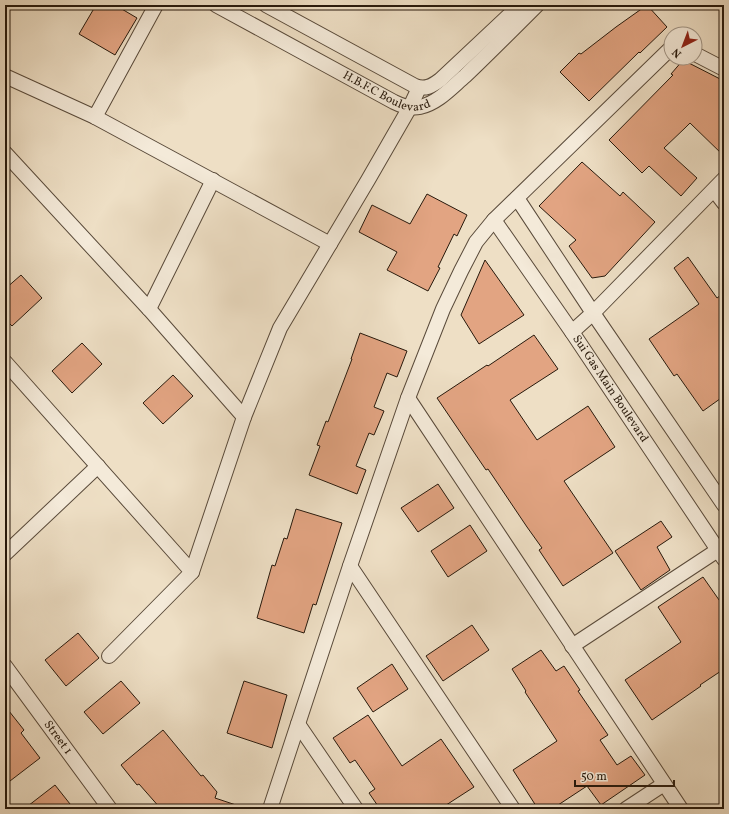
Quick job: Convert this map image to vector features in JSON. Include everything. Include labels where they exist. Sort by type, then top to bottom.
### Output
[{"type":"street","points":[[95,117],[156,5]]},
{"type":"street","name":"H.B.F.C Boulevard","points":[[216,5],[394,102],[410,107],[420,107],[439,98],[479,62],[537,5]]},
{"type":"street","name":"H.B.F.C Boulevard","points":[[266,5],[420,88],[428,87],[440,80],[520,5]]},
{"type":"street","points":[[270,809],[350,566],[408,398],[444,309],[476,242],[494,220],[663,56]]},
{"type":"street","points":[[703,58],[724,69]]},
{"type":"street","points":[[5,76],[95,117],[330,244]]},
{"type":"street","points":[[109,656],[192,572],[244,417],[280,328],[368,180],[420,88]]},
{"type":"street","points":[[5,153],[149,309],[244,417]]},
{"type":"street","points":[[572,332],[593,313],[724,179]]},
{"type":"street","points":[[149,309],[213,180]]},
{"type":"street","points":[[714,190],[724,203]]},
{"type":"street","points":[[517,198],[593,313],[724,505]]},
{"type":"street","name":"Sui Gas Main Boulevard","points":[[494,220],[722,552]]},
{"type":"street","points":[[5,362],[192,572]]},
{"type":"street","points":[[408,398],[681,809]]},
{"type":"street","points":[[5,554],[98,466]]},
{"type":"street","points":[[572,646],[722,552]]},
{"type":"street","points":[[350,566],[513,809]]},
{"type":"street","name":"Street 1","points":[[5,666],[110,809]]},
{"type":"street","points":[[298,724],[356,809]]},
{"type":"street","points":[[626,809],[664,784]]},
{"type":"building","points":[[96,5],[115,5],[137,18],[115,55],[79,34]]},
{"type":"building","points":[[647,5],[666,26],[663,26],[663,31],[589,101],[560,72],[579,53],[581,54]]},
{"type":"building","points":[[678,66],[695,66],[724,81],[724,156],[690,123],[664,148],[697,178],[681,196],[649,166],[642,173],[609,140],[673,75],[671,74]]},
{"type":"building","points":[[582,162],[620,196],[623,192],[655,222],[605,276],[592,278],[569,246],[576,240],[539,206]]},
{"type":"building","points":[[427,194],[467,215],[457,236],[454,234],[438,267],[440,268],[428,291],[387,270],[397,252],[359,232],[372,205],[410,224]]},
{"type":"building","points":[[688,257],[717,298],[724,293],[724,396],[703,411],[677,374],[674,376],[649,339],[699,304],[674,268]]},
{"type":"building","points":[[485,260],[524,315],[479,344],[461,315]]},
{"type":"building","points":[[21,275],[42,298],[12,326],[5,319],[5,289]]},
{"type":"building","points":[[360,333],[407,351],[397,377],[387,373],[374,407],[384,411],[374,435],[369,433],[356,466],[366,470],[357,494],[309,475],[320,446],[317,445],[326,421],[328,422],[352,359]]},
{"type":"building","points":[[534,335],[558,369],[510,400],[537,440],[588,406],[615,447],[564,481],[613,553],[563,586],[539,550],[542,548],[437,398]]},
{"type":"building","points":[[82,343],[102,364],[72,393],[52,371]]},
{"type":"building","points":[[173,375],[193,396],[163,424],[143,403]]},
{"type":"building","points":[[438,484],[454,508],[418,532],[401,508]]},
{"type":"building","points":[[296,509],[342,523],[316,605],[313,604],[304,633],[257,618],[272,565],[275,566],[284,538],[287,539]]},
{"type":"building","points":[[661,521],[672,537],[657,547],[670,570],[641,590],[615,551]]},
{"type":"building","points":[[470,525],[487,551],[448,577],[431,551]]},
{"type":"building","points":[[703,577],[724,607],[724,669],[652,720],[625,680],[681,642],[658,607]]},
{"type":"building","points":[[472,625],[489,650],[443,681],[426,656]]},
{"type":"building","points":[[78,633],[99,658],[66,686],[45,660]]},
{"type":"building","points":[[541,650],[556,671],[564,666],[580,690],[578,691],[608,735],[600,740],[617,765],[631,756],[645,775],[601,805],[587,786],[552,809],[538,809],[513,770],[557,741],[512,669]]},
{"type":"building","points":[[392,664],[408,689],[373,712],[357,688]]},
{"type":"building","points":[[121,681],[140,703],[103,734],[84,712]]},
{"type":"building","points":[[244,681],[287,695],[272,748],[227,733]]},
{"type":"building","points":[[5,706],[24,730],[21,733],[40,758],[10,781],[5,774]]},
{"type":"building","points":[[368,715],[402,766],[441,739],[474,787],[440,809],[380,809],[369,793],[375,789],[355,760],[350,763],[333,738]]},
{"type":"building","points":[[163,730],[201,776],[203,775],[217,792],[215,798],[242,807],[242,809],[161,809],[139,784],[137,785],[121,765]]},
{"type":"building","points":[[55,785],[74,809],[24,809]]}]
